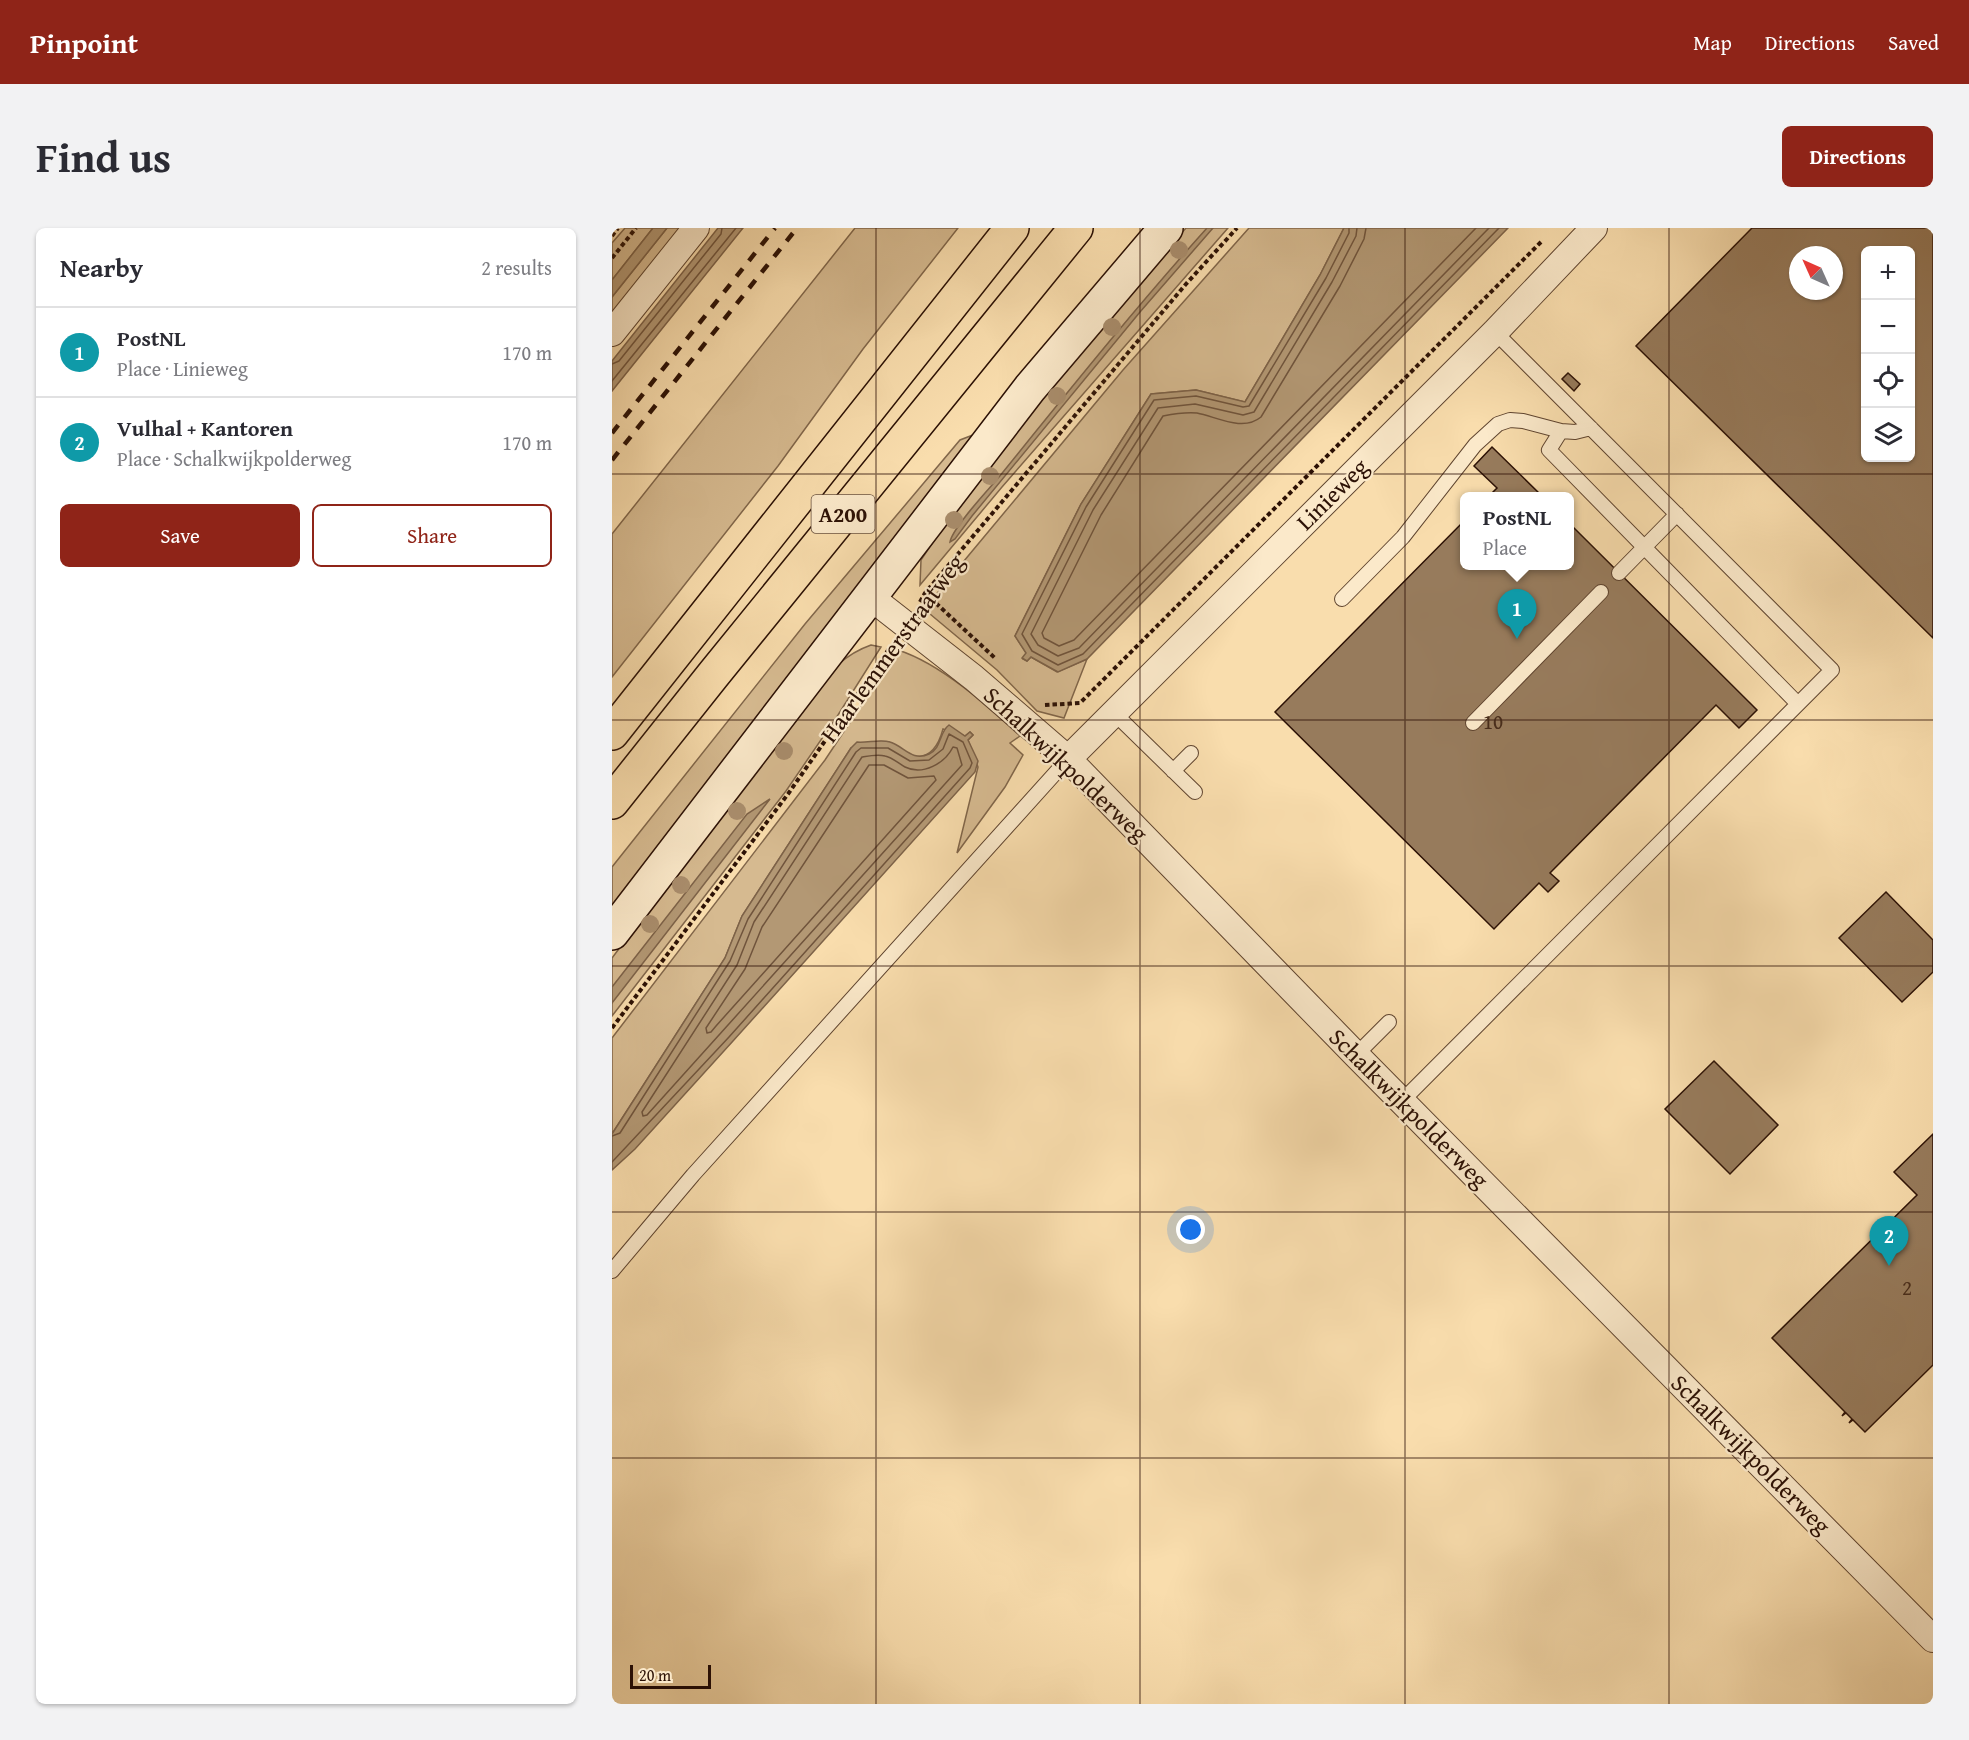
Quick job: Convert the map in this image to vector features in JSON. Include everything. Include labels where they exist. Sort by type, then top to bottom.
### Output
[{"type":"highway","name":"A200","points":[[612,733],[1012,228]]},
{"type":"highway","name":"A200","points":[[612,802],[712,675],[1076,228]]},
{"type":"main road","name":"Haarlemmerstraatweg","points":[[612,933],[1030,388],[1166,228]]},
{"type":"street","points":[[612,333],[696,228]]},
{"type":"street","name":"Linieweg","points":[[1068,759],[1495,332],[1594,228]]},
{"type":"street","name":"Schalkwijkpolderweg","points":[[869,596],[974,678],[1068,759],[1933,1639]]},
{"type":"lane","points":[[1402,1101],[1833,670],[1495,332]]},
{"type":"lane","points":[[1342,599],[1403,537],[1475,445],[1498,424],[1510,420],[1523,420],[1561,431],[1575,432],[1591,428]]},
{"type":"lane","points":[[1561,431],[1549,450],[1798,704]]},
{"type":"lane","points":[[1619,573],[1677,514]]},
{"type":"lane","points":[[1473,723],[1601,592]]},
{"type":"lane","points":[[1113,712],[1195,792]]},
{"type":"lane","points":[[1173,771],[1191,753]]},
{"type":"lane","points":[[612,1271],[693,1175],[1068,759]]},
{"type":"lane","points":[[1356,1054],[1389,1022]]},
{"type":"path","points":[[612,236],[618,228]]},
{"type":"path","points":[[612,258],[636,228]]},
{"type":"path","name":"Haarlemmerstraatweg","points":[[612,1028],[788,794],[926,592],[1186,284],[1237,228]]},
{"type":"path","points":[[1045,705],[1080,704],[1546,236]]},
{"type":"path","points":[[926,592],[1002,665]]},
{"type":"shaded area","points":[[625,228],[653,228],[612,280],[612,243]]},
{"type":"shaded area","points":[[667,228],[684,228],[612,316],[612,297]]},
{"type":"shaded area","points":[[855,228],[958,228],[863,349],[778,466],[612,677],[612,534]]},
{"type":"shaded area","points":[[1186,228],[1228,228],[1002,487],[920,585],[921,560],[966,493],[1138,282]]},
{"type":"shaded area","points":[[1249,228],[1344,228],[1320,275],[1245,402],[1196,390],[1151,394],[1081,504],[1015,636],[1027,654],[1023,659],[1027,661],[1031,657],[1057,672],[1087,659],[1064,718],[1037,711],[997,670],[924,609],[1123,370]]},
{"type":"shaded area","points":[[973,435],[612,907],[612,867],[805,624],[960,440]]},
{"type":"shaded area","points":[[871,645],[881,647],[786,791],[612,1016],[612,958],[806,701],[842,661]]},
{"type":"shaded area","points":[[898,650],[914,656],[947,675],[1020,736],[1010,743],[1023,755],[1005,787],[957,853],[978,767],[968,740],[973,735],[970,732],[965,736],[943,729],[933,750],[919,757],[909,755],[888,742],[874,742],[851,748],[742,916],[725,958],[612,1134],[612,1038],[825,760]]},
{"type":"water","points":[[653,228],[667,228],[612,297],[612,280]]},
{"type":"water","points":[[718,228],[743,228],[612,391],[612,361]]},
{"type":"water","points":[[1207,228],[1213,228],[1140,312],[955,539],[950,542],[957,528],[972,509],[1127,320]]},
{"type":"water","points":[[1344,228],[1508,228],[1087,659],[1058,672],[1031,657],[1027,661],[1022,658],[1026,653],[1015,636],[1081,504],[1151,394],[1196,390],[1245,402],[1320,275]]},
{"type":"water","points":[[949,725],[965,736],[970,732],[973,735],[968,740],[978,761],[975,772],[635,1149],[612,1170],[612,1134],[725,958],[742,916],[851,748],[857,742],[886,741],[913,755],[923,756],[936,748]]},
{"type":"water","points":[[770,799],[612,1003],[612,987],[747,814]]},
{"type":"building","points":[[1752,228],[1933,228],[1933,638],[1636,346]]},
{"type":"building","points":[[1568,373],[1580,384],[1574,391],[1562,379]]},
{"type":"building","points":[[1492,447],[1538,492],[1493,492],[1497,488],[1474,466]]},
{"type":"building","points":[[1460,525],[1460,570],[1574,570],[1574,528],[1757,710],[1739,728],[1716,705],[1550,873],[1559,881],[1548,892],[1539,883],[1494,929],[1275,712]]},
{"type":"building","points":[[1886,892],[1933,940],[1933,972],[1902,1002],[1839,938]]},
{"type":"building","points":[[1714,1061],[1778,1125],[1730,1174],[1665,1109]]},
{"type":"building","points":[[1933,1134],[1933,1365],[1865,1432],[1853,1420],[1849,1423],[1852,1419],[1846,1413],[1842,1416],[1845,1412],[1772,1338],[1917,1195],[1894,1172]]},
{"type":"railway","points":[[612,433],[775,228]]},
{"type":"railway","points":[[612,460],[797,228]]},
{"type":"place","name":"PostNL","points":[[1517,639]]},
{"type":"place","name":"Vulhal + Kantoren","points":[[1889,1266]]}]
